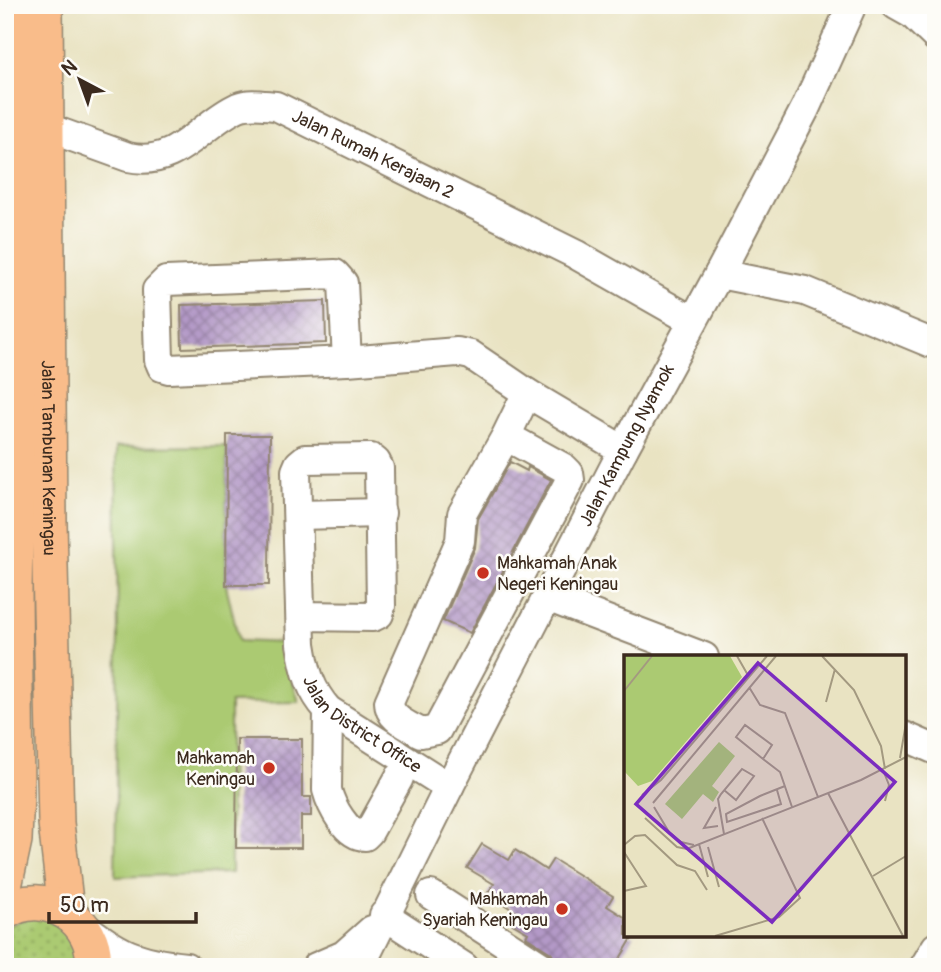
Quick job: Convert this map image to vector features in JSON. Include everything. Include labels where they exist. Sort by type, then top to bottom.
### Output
[{"type":"main road","name":"Jalan Tambunan Keningau","points":[[5,882],[14,840],[16,793],[14,592],[18,353],[10,85],[11,5]]},
{"type":"main road","name":"Jalan Tambunan Keningau","points":[[45,5],[49,522],[56,823],[73,916],[90,939],[93,967]]},
{"type":"main road","points":[[5,912],[29,902],[48,903],[73,916]]},
{"type":"street","name":"Jalan Kampung Nyamok","points":[[360,967],[449,787],[623,450],[719,274],[804,109],[852,5]]},
{"type":"street","points":[[896,5],[912,14],[936,37]]},
{"type":"street","name":"Jalan Rumah Kerajaan 2","points":[[45,127],[142,160],[169,154],[240,106],[276,106],[575,254],[693,321]]},
{"type":"street","points":[[347,361],[343,283],[335,274],[166,281],[157,290],[159,360],[162,367],[169,369],[347,361],[444,352],[471,355],[527,393],[623,450]]},
{"type":"street","points":[[719,274],[805,291],[936,345]]},
{"type":"street","points":[[506,436],[564,468],[569,473],[570,480],[436,730],[421,733],[395,718],[389,710],[389,702],[460,541],[461,514],[506,436],[527,393]]},
{"type":"street","name":"Jalan District Office","points":[[381,513],[379,468],[371,458],[305,459],[299,464],[296,471],[301,644],[308,678],[318,699],[328,710],[449,787]]},
{"type":"street","points":[[298,515],[381,513],[382,606],[379,614],[373,617],[301,616]]},
{"type":"street","points":[[547,597],[699,655]]},
{"type":"street","points":[[328,710],[327,790],[330,801],[357,836],[365,836],[369,832],[399,778]]},
{"type":"street","points":[[906,737],[936,750]]},
{"type":"street","points":[[431,895],[502,956],[542,967]]},
{"type":"street","points":[[73,916],[109,946],[121,952],[148,961],[186,967]]},
{"type":"street","name":"Jalan Kampung Nyamok","points":[[316,967],[344,955],[359,944],[383,918]]},
{"type":"street","points":[[383,918],[464,967]]},
{"type":"street","points":[[924,967],[936,947]]},
{"type":"green space","points":[[227,446],[226,585],[239,641],[287,643],[288,666],[299,702],[230,703],[231,873],[115,877],[118,636],[116,447]]},
{"type":"green space","points":[[32,914],[72,930],[79,967],[5,967],[5,928]]},
{"type":"building","points":[[325,301],[326,343],[182,348],[181,305]]},
{"type":"building","points":[[227,435],[270,435],[269,585],[226,585]]},
{"type":"building","name":"Mahkamah Anak Negeri Keningau","points":[[510,462],[527,471],[528,467],[551,480],[470,633],[443,621],[475,548],[478,519]]},
{"type":"building","name":"Mahkamah Keningau","points":[[237,739],[302,739],[302,797],[311,797],[311,816],[301,816],[301,848],[236,848]]},
{"type":"building","name":"Mahkamah Syariah Keningau","points":[[482,844],[509,860],[515,850],[546,870],[553,859],[613,896],[607,906],[624,917],[624,937],[633,937],[615,967],[565,967],[557,962],[551,953],[526,937],[528,933],[511,923],[518,913],[487,894],[494,884],[467,868]]},
{"type":"place","name":"Mahkamah Anak Negeri Keningau","points":[[483,573]]},
{"type":"place","name":"Mahkamah Keningau","points":[[269,768]]},
{"type":"place","name":"Mahkamah Syariah Keningau","points":[[562,909]]}]
